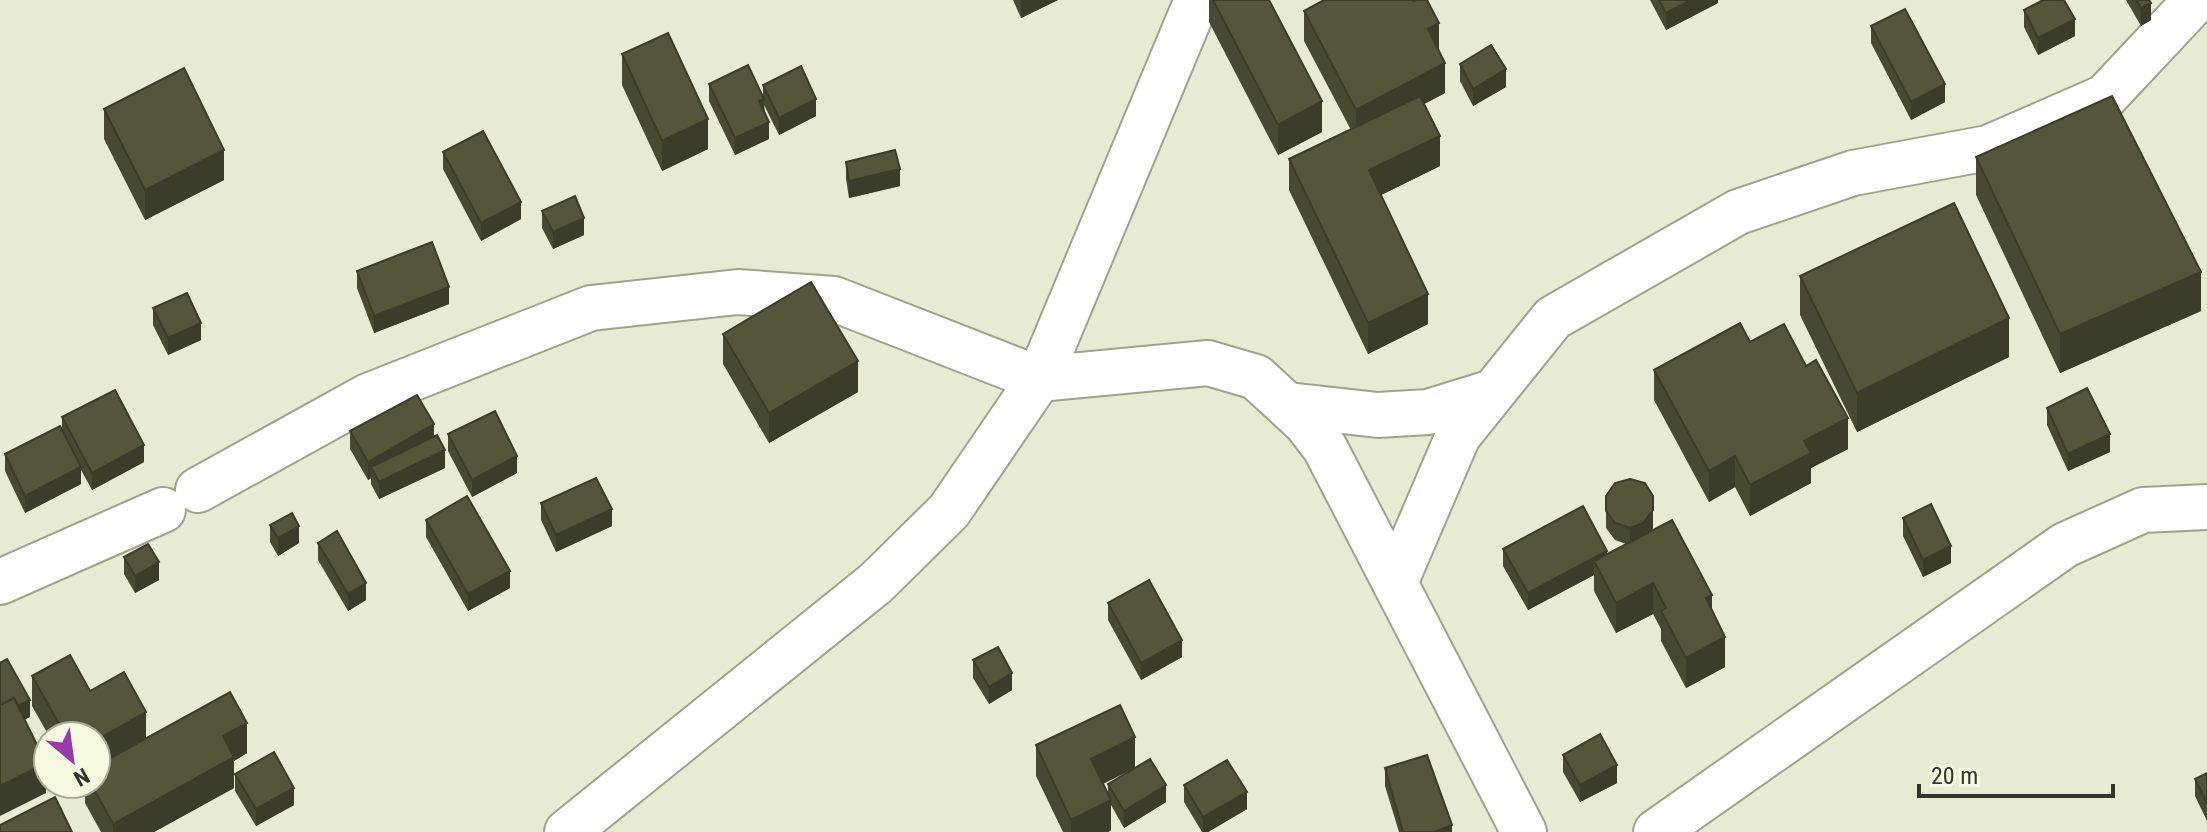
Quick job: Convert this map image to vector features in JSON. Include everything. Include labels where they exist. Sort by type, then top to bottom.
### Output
[{"type":"street","points":[[567,832],[876,583],[949,511],[1039,379],[1197,0]]},
{"type":"street","points":[[1395,583],[1458,436],[1553,318],[1738,212],[1853,173],[1988,148],[2105,97],[2196,0]]},
{"type":"street","points":[[0,582],[181,500],[368,396],[591,308],[738,292],[834,299],[1039,379],[1208,363],[1256,377],[1288,405],[1325,448],[1524,832]]},
{"type":"street","points":[[1288,405],[1378,415],[1428,412],[1493,392]]},
{"type":"street","points":[[1656,832],[2065,545],[2143,510],[2207,507]]},
{"type":"building","points":[[1213,0],[1269,0],[1322,101],[1278,125]]},
{"type":"building","points":[[1324,0],[1427,0],[1439,23],[1428,29],[1445,63],[1356,110],[1304,11]]},
{"type":"building","points":[[1659,0],[1691,0],[1666,13]]},
{"type":"building","points":[[2043,0],[2064,0],[2075,19],[2038,38],[2024,10]]},
{"type":"building","points":[[2136,0],[2149,0],[2151,3],[2141,8]]},
{"type":"building","points":[[1905,9],[1945,84],[1911,102],[1871,26]]},
{"type":"building","points":[[668,33],[708,119],[662,141],[622,54]]},
{"type":"building","points":[[1491,45],[1506,69],[1473,89],[1460,64]]},
{"type":"building","points":[[748,65],[764,99],[759,101],[769,122],[735,138],[709,84]]},
{"type":"building","points":[[801,66],[816,99],[779,118],[763,85]]},
{"type":"building","points":[[184,68],[224,150],[145,190],[104,109]]},
{"type":"building","points":[[1420,96],[1440,136],[1369,170],[1428,294],[1368,323],[1289,159]]},
{"type":"building","points":[[2112,96],[2201,272],[2060,334],[1976,157]]},
{"type":"building","points":[[483,131],[521,202],[481,223],[443,152]]},
{"type":"building","points":[[895,150],[900,169],[849,181],[846,162]]},
{"type":"building","points":[[575,196],[584,218],[553,232],[542,211]]},
{"type":"building","points":[[1954,203],[2009,318],[1857,393],[1800,276]]},
{"type":"building","points":[[432,242],[449,287],[374,316],[357,271]]},
{"type":"building","points":[[811,282],[858,361],[769,413],[723,334]]},
{"type":"building","points":[[187,293],[201,323],[168,338],[153,308]]},
{"type":"building","points":[[1740,323],[1750,342],[1784,324],[1806,366],[1816,360],[1848,418],[1804,441],[1811,453],[1750,485],[1735,456],[1709,471],[1654,370]]},
{"type":"building","points":[[2087,388],[2110,434],[2068,454],[2047,408]]},
{"type":"building","points":[[115,390],[144,445],[92,473],[62,417]]},
{"type":"building","points":[[417,395],[434,424],[368,462],[350,431]]},
{"type":"building","points":[[495,411],[517,456],[472,480],[448,434]]},
{"type":"building","points":[[60,426],[81,467],[25,496],[5,454]]},
{"type":"building","points":[[437,435],[445,450],[379,482],[371,467]]},
{"type":"building","points":[[596,478],[612,509],[556,535],[541,503]]},
{"type":"building","points":[[1630,479],[1645,483],[1653,496],[1653,510],[1643,523],[1630,528],[1615,523],[1606,511],[1606,496],[1615,483]]},
{"type":"building","points":[[467,496],[510,571],[468,594],[426,520]]},
{"type":"building","points":[[1931,504],[1951,546],[1923,560],[1903,518]]},
{"type":"building","points":[[1583,506],[1607,551],[1528,593],[1503,549]]},
{"type":"building","points":[[292,513],[299,526],[278,538],[270,525]]},
{"type":"building","points":[[1672,520],[1712,595],[1706,598],[1725,637],[1686,658],[1661,611],[1666,608],[1653,583],[1616,603],[1594,561]]},
{"type":"building","points":[[337,531],[366,583],[348,594],[318,543]]},
{"type":"building","points":[[148,544],[159,562],[135,576],[124,557]]},
{"type":"building","points":[[1149,580],[1182,640],[1141,663],[1108,603]]},
{"type":"building","points":[[998,647],[1012,673],[989,687],[973,660]]},
{"type":"building","points":[[70,655],[90,691],[124,672],[146,712],[112,731],[112,720],[57,720],[32,676]]},
{"type":"building","points":[[7,659],[30,700],[18,706],[14,698],[0,705],[0,663]]},
{"type":"building","points":[[230,692],[247,723],[223,736],[234,757],[113,824],[100,800],[112,800],[112,757]]},
{"type":"building","points":[[14,698],[32,735],[32,770],[0,786],[0,705]]},
{"type":"building","points":[[1120,705],[1135,737],[1091,759],[1111,800],[1071,820],[1036,745]]},
{"type":"building","points":[[1600,734],[1617,765],[1580,785],[1563,755]]},
{"type":"building","points":[[274,752],[294,788],[256,809],[235,774]]},
{"type":"building","points":[[1427,755],[1452,825],[1434,832],[1403,832],[1385,768]]},
{"type":"building","points":[[1150,759],[1166,785],[1124,811],[1108,784]]},
{"type":"building","points":[[1227,760],[1247,792],[1203,817],[1184,785]]},
{"type":"building","points":[[2207,773],[2207,803],[2195,779]]},
{"type":"building","points":[[49,800],[56,800],[72,832],[0,832],[0,825]]}]
